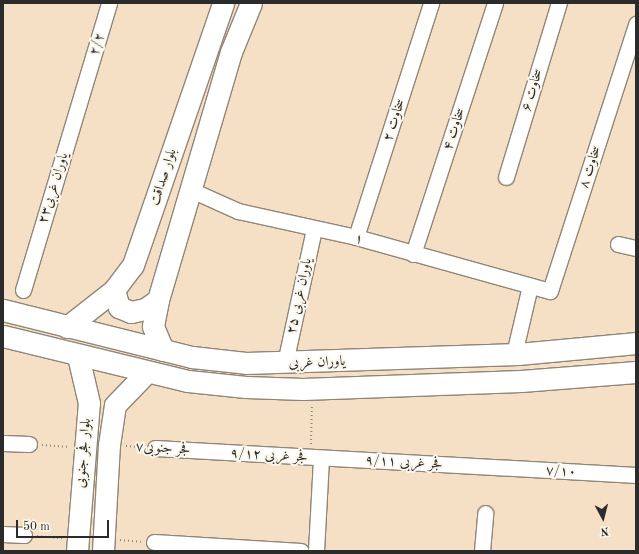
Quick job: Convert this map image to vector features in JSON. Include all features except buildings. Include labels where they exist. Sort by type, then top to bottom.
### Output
[{"type":"main road","name":"بلوار صداقت","points":[[67,327],[114,290],[133,265],[223,3]]},
{"type":"main road","name":"بلوار صداقت","points":[[163,350],[153,326],[158,300],[189,189],[231,52],[251,3]]},
{"type":"main road","points":[[114,290],[119,307],[131,312],[145,309],[158,300]]},
{"type":"main road","name":"یاوران غربی","points":[[3,310],[163,350],[239,363],[285,364],[514,354],[636,343]]},
{"type":"main road","name":"یاوران غربی","points":[[3,336],[78,356],[202,383],[313,389],[432,384],[636,372]]},
{"type":"main road","name":"بلوار فجر جنوبی","points":[[77,545],[82,448],[88,403],[78,356]]},
{"type":"main road","points":[[432,357],[432,384]]},
{"type":"main road","points":[[88,403],[97,397],[108,399],[115,405],[147,372]]},
{"type":"main road","name":"بلوار فجر جنوبی","points":[[104,545],[109,445],[115,405]]},
{"type":"street","name":"۲/۲","points":[[84,85],[109,3]]},
{"type":"street","name":"سخاوت ۲","points":[[356,238],[431,3]]},
{"type":"street","name":"سخاوت ۴","points":[[413,254],[495,3]]},
{"type":"street","name":"سخاوت ۶","points":[[506,177],[559,3]]},
{"type":"street","name":"سخاوت ۸","points":[[530,286],[550,291],[636,24]]},
{"type":"street","name":"یاوران غربی۲۳","points":[[23,290],[84,85]]},
{"type":"street","name":"۱","points":[[189,189],[238,210],[356,238],[530,286]]},
{"type":"street","name":"یاوران غربی ۲۵","points":[[285,364],[314,229]]},
{"type":"street","points":[[618,244],[636,248]]},
{"type":"street","points":[[514,354],[530,286]]},
{"type":"street","points":[[3,443],[29,444]]},
{"type":"street","name":"فجر جنوبی۷","points":[[155,448],[218,452]]},
{"type":"street","name":"۹/۱۲ فجر غربی","points":[[218,452],[316,457]]},
{"type":"street","points":[[316,457],[316,551]]},
{"type":"street","name":"۹/۱۱ فجر غربی","points":[[316,457],[486,467]]},
{"type":"street","name":"۷/۱۰","points":[[486,467],[636,476]]},
{"type":"street","points":[[482,551],[485,513]]},
{"type":"street","points":[[3,534],[24,535]]},
{"type":"street","points":[[154,542],[301,551]]},
{"type":"path","points":[[313,389],[316,457]]},
{"type":"path","points":[[29,444],[82,448]]},
{"type":"path","name":"فجر جنوبی۷","points":[[109,445],[155,448]]},
{"type":"path","points":[[24,535],[77,545]]},
{"type":"path","points":[[104,545],[154,542]]}]
